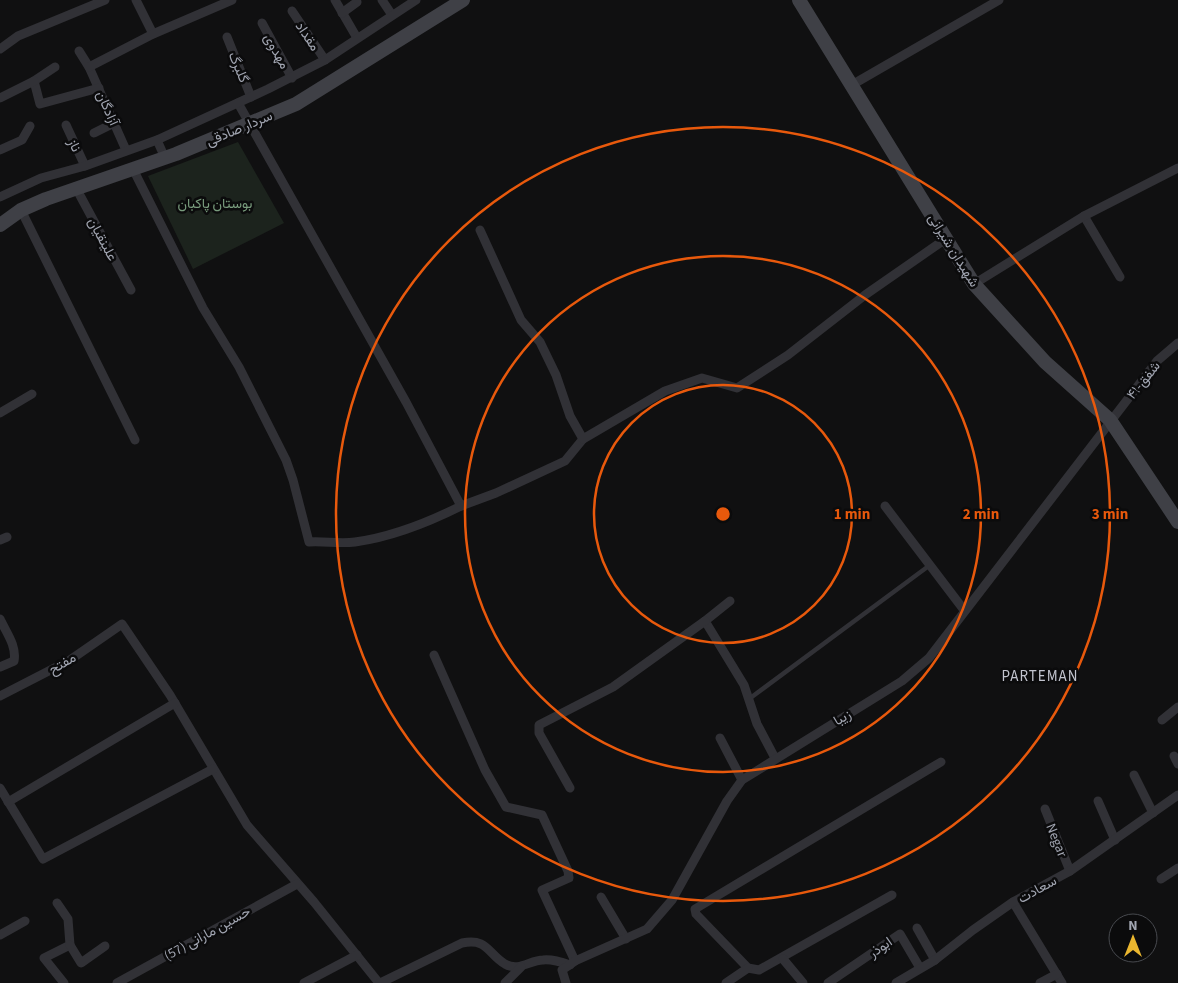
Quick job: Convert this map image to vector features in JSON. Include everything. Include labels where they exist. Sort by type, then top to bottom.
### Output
[{"type":"street","points":[[0,49],[18,36],[105,0]]},
{"type":"street","points":[[136,0],[154,34]]},
{"type":"street","points":[[89,67],[154,34],[232,0]]},
{"type":"street","points":[[335,0],[357,38]]},
{"type":"street","points":[[382,0],[392,15]]},
{"type":"street","points":[[1,193],[41,178],[85,166],[156,140],[252,97],[325,60],[416,0]]},
{"type":"street","name":"سردار صادقی","points":[[0,225],[21,210],[76,188],[165,158],[296,104],[463,0]]},
{"type":"street","name":"شهیدان شیرانی","points":[[799,0],[850,86],[947,238],[974,284],[1045,362],[1110,420],[1178,522]]},
{"type":"street","points":[[850,86],[999,0]]},
{"type":"street","points":[[342,13],[358,2]]},
{"type":"street","name":"مقداد","points":[[292,11],[325,60]]},
{"type":"street","name":"مهدوی","points":[[262,23],[292,78]]},
{"type":"street","name":"گلبرگ","points":[[227,38],[252,97]]},
{"type":"street","name":"آزادگان","points":[[78,51],[89,67],[126,150]]},
{"type":"street","points":[[0,98],[34,81],[55,67]]},
{"type":"street","points":[[34,81],[40,104],[99,88]]},
{"type":"street","points":[[238,103],[401,393],[461,506]]},
{"type":"street","points":[[94,133],[114,123]]},
{"type":"street","name":"ناز","points":[[66,125],[85,166]]},
{"type":"street","points":[[0,150],[22,140],[30,126]]},
{"type":"street","points":[[156,140],[165,158]]},
{"type":"street","points":[[974,284],[1084,216],[1178,168]]},
{"type":"street","points":[[133,169],[203,308],[239,367],[286,460],[294,480],[309,542],[354,542],[393,535],[434,520],[461,506],[496,493],[566,461],[583,439],[664,391],[702,378],[737,388],[788,355],[865,295],[947,238]]},
{"type":"street","name":"علینقیان","points":[[76,188],[131,290]]},
{"type":"street","points":[[21,210],[135,440]]},
{"type":"street","points":[[1084,216],[1120,277]]},
{"type":"street","points":[[480,230],[521,320],[540,342],[556,375],[570,416],[583,439]]},
{"type":"street","name":"شفق-۴۱","points":[[1110,420],[1157,361],[1178,343]]},
{"type":"street","points":[[0,412],[32,394]]},
{"type":"street","name":"زیبا","points":[[572,963],[646,929],[672,900],[726,801],[742,780],[902,681],[929,658],[964,610],[1055,497],[1110,420]]},
{"type":"street","points":[[885,506],[964,610]]},
{"type":"street","points":[[570,788],[539,733],[539,725],[613,687],[705,622],[730,601]]},
{"type":"street","points":[[0,619],[14,648],[15,655],[14,661],[0,667]]},
{"type":"street","points":[[705,622],[744,685],[757,724],[775,758]]},
{"type":"street","name":"مفتح","points":[[0,696],[70,660],[122,624],[175,703]]},
{"type":"street","points":[[434,655],[485,770],[506,807],[542,815],[568,871],[569,878],[542,890],[572,963]]},
{"type":"street","points":[[8,802],[175,703],[247,825],[380,983],[462,943],[475,940],[491,949],[506,964],[521,967]]},
{"type":"street","points":[[1162,720],[1178,707]]},
{"type":"street","points":[[720,738],[742,780]]},
{"type":"street","points":[[892,895],[839,924],[783,959],[759,970],[748,968],[696,914],[695,909],[941,762]]},
{"type":"street","points":[[0,788],[43,860],[213,769]]},
{"type":"street","points":[[1134,775],[1153,813]]},
{"type":"street","name":"سعادت","points":[[896,983],[935,960],[1013,902],[1070,871],[1178,796]]},
{"type":"street","points":[[1098,801],[1115,840]]},
{"type":"street","name":"Negar","points":[[1045,809],[1070,871]]},
{"type":"street","points":[[1161,880],[1178,868]]},
{"type":"street","name":"حسین مارانی (57)","points":[[117,983],[297,884]]},
{"type":"street","points":[[601,897],[626,939]]},
{"type":"street","points":[[1013,902],[1062,983]]},
{"type":"street","points":[[57,903],[68,919],[70,945],[81,963],[105,946]]},
{"type":"street","points":[[0,935],[25,922]]},
{"type":"street","points":[[917,928],[935,960]]},
{"type":"street","name":"ابوذر","points":[[828,983],[900,934],[920,968]]},
{"type":"street","points":[[64,983],[44,958],[70,945]]},
{"type":"street","points":[[304,983],[356,956]]},
{"type":"street","points":[[783,959],[803,983]]},
{"type":"street","points":[[505,983],[521,967],[540,960],[572,963]]},
{"type":"street","points":[[566,983],[562,970],[572,963]]},
{"type":"street","points":[[726,983],[748,968]]},
{"type":"street","points":[[1040,983],[1057,974]]},
{"type":"lane","points":[[749,699],[930,565]]},
{"type":"green space","name":"بوستان پاکبان","points":[[238,142],[284,223],[193,269],[148,176]]},
{"type":"district","name":"PARTEMAN","points":[[1040,676]]}]
